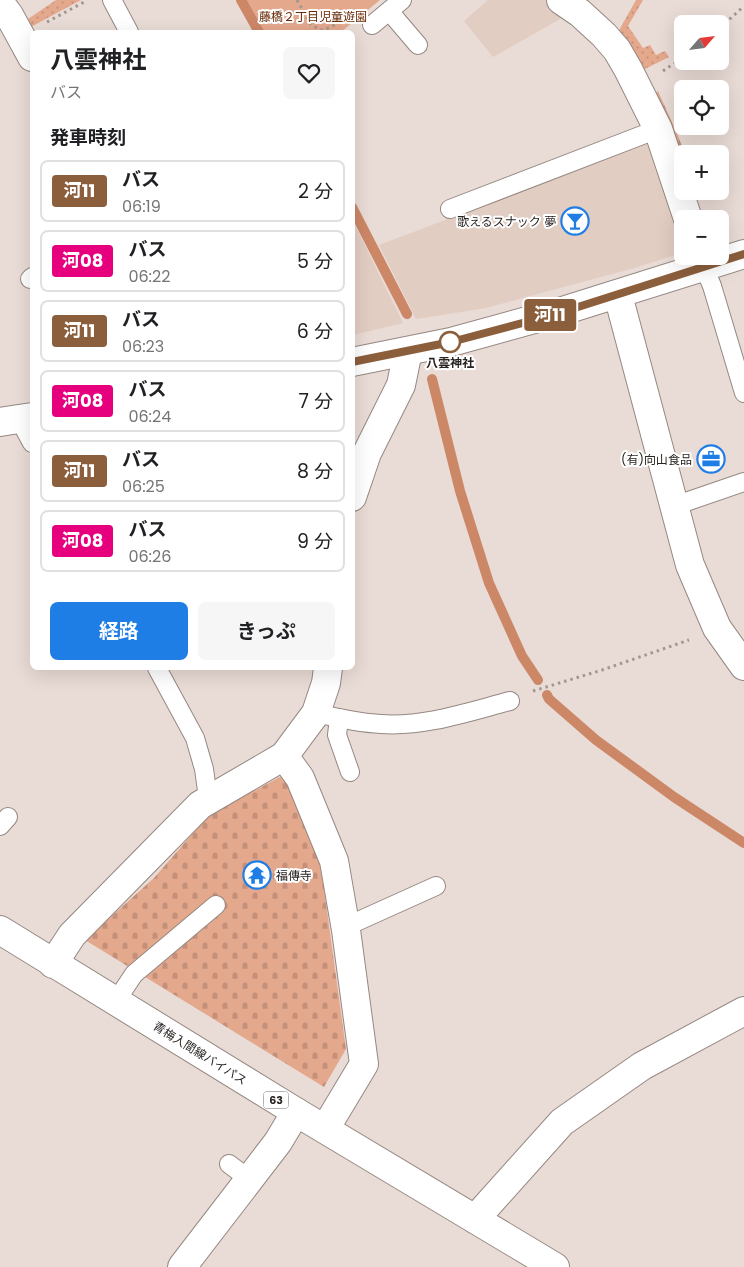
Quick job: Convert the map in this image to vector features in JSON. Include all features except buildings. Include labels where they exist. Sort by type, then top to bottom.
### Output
[{"type":"street","points":[[561,0],[598,29],[616,50],[628,69],[658,129],[685,210]]},
{"type":"street","points":[[0,3],[27,46]]},
{"type":"street","points":[[729,257],[744,254]]},
{"type":"street","points":[[355,361],[451,342],[501,329],[618,295],[694,265]]},
{"type":"street","points":[[618,295],[690,565],[717,628],[744,666]]},
{"type":"street","points":[[355,488],[367,454],[401,385],[408,351]]},
{"type":"street","points":[[53,964],[72,935],[200,804],[284,756],[327,716],[326,683],[328,670]]},
{"type":"street","points":[[284,756],[300,778],[334,861],[364,1064],[325,1129]]},
{"type":"street","name":"青梅入間線バイパス","points":[[0,930],[296,1112],[555,1267]]},
{"type":"street","points":[[475,1219],[562,1122],[642,1066],[744,1011]]},
{"type":"street","points":[[182,1267],[239,1171],[278,1142],[296,1112]]},
{"type":"lane","points":[[112,0],[128,30]]},
{"type":"lane","points":[[372,25],[396,6],[418,45]]},
{"type":"lane","points":[[450,209],[658,129]]},
{"type":"lane","points":[[703,265],[712,286],[744,393]]},
{"type":"lane","points":[[17,419],[30,440]]},
{"type":"lane","points":[[674,506],[744,482]]},
{"type":"lane","points":[[158,670],[196,738],[204,769],[208,798]]},
{"type":"lane","points":[[327,716],[382,724],[413,723],[454,716],[510,700]]},
{"type":"lane","points":[[327,716],[337,736],[350,772]]},
{"type":"lane","points":[[345,927],[436,886]]},
{"type":"lane","points":[[116,1001],[134,974],[216,905]]},
{"type":"path","points":[[49,30],[89,0]]},
{"type":"path","points":[[297,0],[311,25],[321,30],[332,27],[350,11]]},
{"type":"path","points":[[729,20],[744,6]]},
{"type":"path","points":[[510,700],[542,687],[602,670],[690,640],[717,628]]},
{"type":"shaded area","points":[[488,0],[547,0],[569,14],[493,57],[464,21]]},
{"type":"shaded area","points":[[654,141],[677,210],[674,210],[674,256],[486,308],[416,319],[379,245]]},
{"type":"shaded area","points":[[355,225],[403,323],[355,335]]},
{"type":"green space","points":[[56,0],[81,0],[29,28],[25,21]]},
{"type":"green space","name":"藤橋２丁目児童遊園","points":[[246,0],[380,0],[343,30],[263,30]]},
{"type":"green space","points":[[636,0],[643,0],[628,26],[643,48],[650,45],[656,55],[665,51],[669,57],[639,72],[617,34]]},
{"type":"green space","points":[[658,91],[674,126],[674,135],[678,135],[682,145],[674,145],[674,152],[652,96]]},
{"type":"green space","points":[[287,773],[321,867],[346,1049],[324,1087],[85,940],[154,878],[208,816]]},
{"type":"waterway","points":[[241,0],[258,30]]},
{"type":"waterway","points":[[355,213],[407,314]]},
{"type":"waterway","points":[[432,379],[460,491],[489,583],[522,656],[538,680]]},
{"type":"waterway","points":[[547,695],[549,699],[596,740],[674,797],[744,843]]},
{"type":"bus line","name":"河11","points":[[355,361],[430,347],[556,314],[744,254]]},
{"type":"place","name":"歌えるスナック 夢","points":[[575,221]]},
{"type":"place","name":"八雲神社","points":[[450,342]]},
{"type":"place","name":"(有)向山食品","points":[[711,459]]},
{"type":"place","name":"福傳寺","points":[[257,875]]}]
